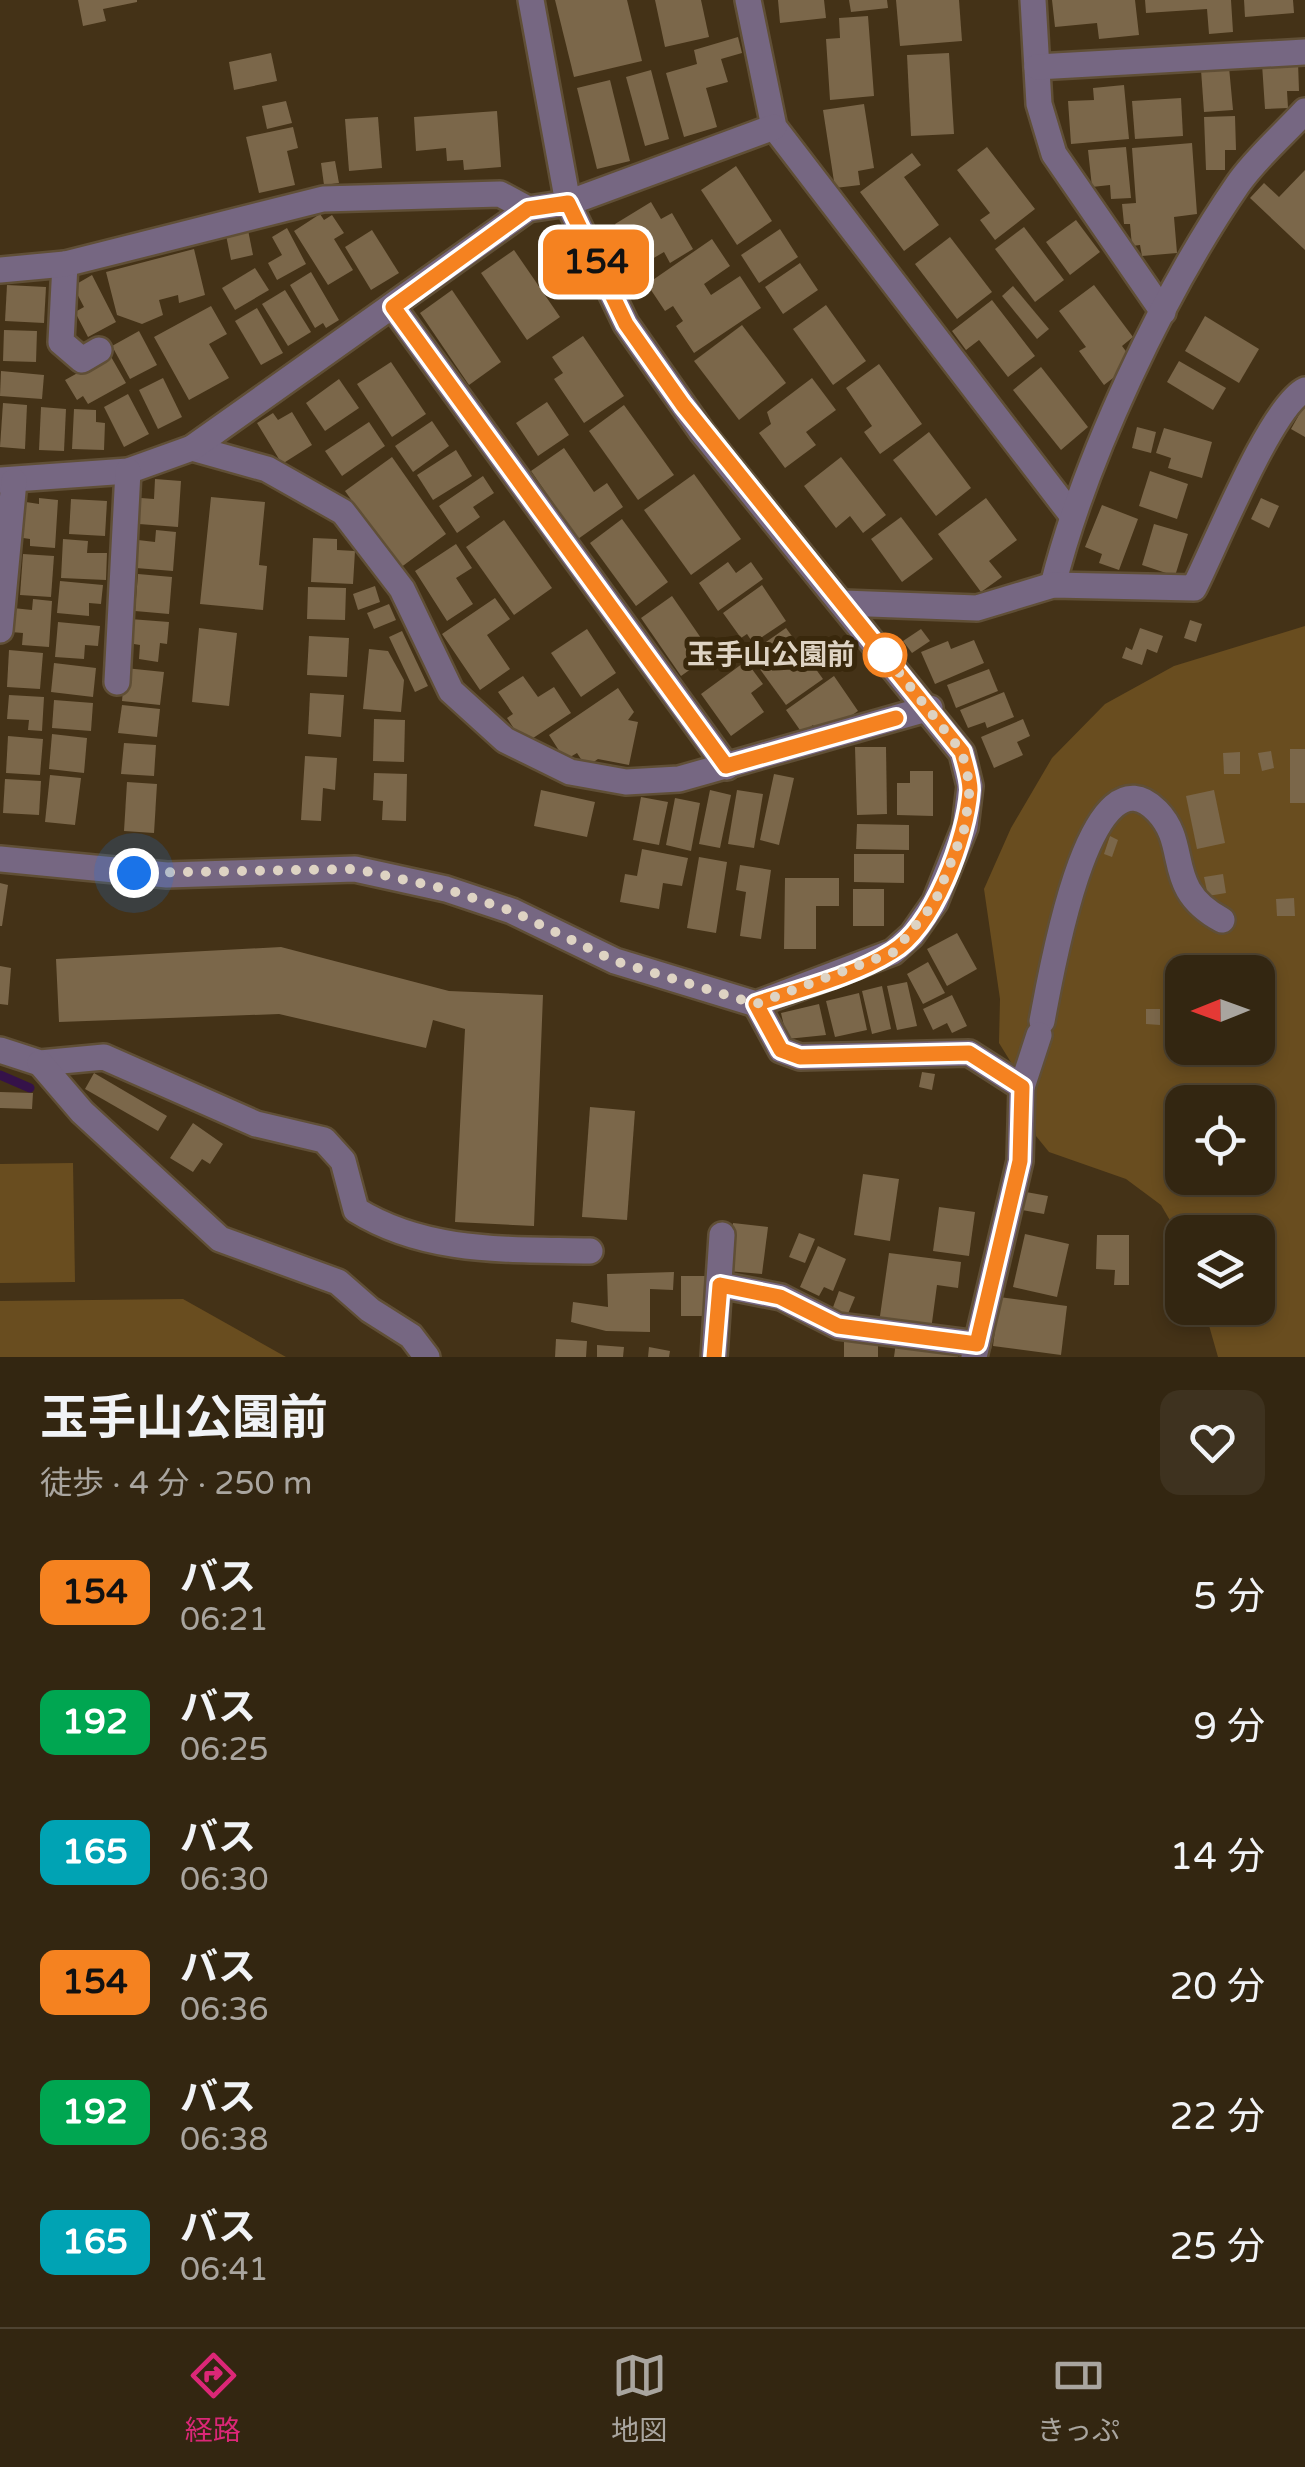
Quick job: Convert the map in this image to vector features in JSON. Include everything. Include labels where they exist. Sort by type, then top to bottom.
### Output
[{"type":"street","points":[[0,859],[167,876],[356,869],[446,889],[512,911],[615,961],[756,1004],[894,952],[935,902],[965,827],[970,786],[962,752],[702,432],[626,324],[568,203],[531,0]]},
{"type":"street","points":[[748,0],[774,127],[1071,514]]},
{"type":"street","points":[[1033,0],[1039,104],[1054,154],[1162,312]]},
{"type":"street","points":[[1037,66],[1305,52]]},
{"type":"street","points":[[1053,585],[1071,514],[1162,312],[1239,182],[1305,112]]},
{"type":"street","points":[[0,630],[7,480],[128,470],[192,448],[528,209],[568,203],[774,127]]},
{"type":"street","points":[[0,270],[65,264],[323,199],[500,194],[528,209]]},
{"type":"street","points":[[65,264],[61,342],[82,360],[100,350]]},
{"type":"street","points":[[393,307],[726,766]]},
{"type":"street","points":[[842,603],[977,608],[1053,585],[1194,588],[1264,438],[1293,396],[1305,390]]},
{"type":"street","points":[[192,448],[267,468],[343,512],[402,589],[451,691],[505,740],[570,772],[626,782],[680,779],[930,708]]},
{"type":"street","points":[[117,682],[128,470]]},
{"type":"street","points":[[720,1285],[780,1297],[838,1326],[976,1350],[1020,1161],[1022,1087],[1040,1028],[1056,947],[1083,857],[1106,812],[1121,800],[1136,799],[1156,809],[1165,822],[1186,891],[1204,910],[1222,920]]},
{"type":"street","points":[[756,1004],[781,1050],[800,1057],[969,1053],[1022,1087]]},
{"type":"street","points":[[0,1050],[40,1063],[104,1057],[256,1124],[324,1140],[342,1161],[356,1210],[384,1228],[465,1248],[590,1252]]},
{"type":"street","points":[[40,1063],[82,1112],[220,1239],[338,1282],[370,1310],[411,1336],[428,1357]]},
{"type":"street","points":[[714,1357],[722,1235]]},
{"type":"shaded area","points":[[1305,626],[1305,1357],[1218,1357],[1209,1325],[1275,1325],[1275,1215],[1167,1215],[1161,1205],[1126,1179],[1049,1152],[1036,1136],[1031,1079],[1012,1064],[999,1043],[1000,999],[984,889],[1011,828],[1052,758],[1105,704],[1174,666]]},
{"type":"shaded area","points":[[73,1163],[75,1282],[0,1283],[0,1164]]},
{"type":"shaded area","points":[[183,1299],[286,1357],[0,1357],[0,1301]]},
{"type":"building","points":[[78,0],[137,2],[103,9],[106,21],[83,26]]},
{"type":"building","points":[[555,0],[627,0],[642,61],[574,77]]},
{"type":"building","points":[[655,0],[701,0],[709,37],[665,47]]},
{"type":"building","points":[[778,0],[824,0],[826,18],[780,23]]},
{"type":"building","points":[[849,0],[887,0],[888,8],[851,12]]},
{"type":"building","points":[[896,0],[959,0],[962,41],[900,46]]},
{"type":"building","points":[[1052,0],[1135,0],[1139,35],[1099,39],[1097,23],[1055,27]]},
{"type":"building","points":[[1145,0],[1231,0],[1233,32],[1209,34],[1207,9],[1146,13]]},
{"type":"building","points":[[1244,0],[1293,0],[1294,13],[1245,17]]},
{"type":"building","points":[[868,16],[874,96],[830,100],[826,39],[840,38],[839,18]]},
{"type":"building","points":[[738,37],[742,53],[721,59],[728,82],[706,88],[717,127],[684,137],[666,73],[697,64],[694,50]]},
{"type":"building","points":[[271,53],[277,81],[234,90],[229,62]]},
{"type":"building","points":[[949,53],[954,134],[911,136],[907,55]]},
{"type":"building","points":[[1298,62],[1299,91],[1287,91],[1288,108],[1265,109],[1262,64]]},
{"type":"building","points":[[1229,67],[1233,110],[1204,112],[1201,70]]},
{"type":"building","points":[[651,70],[669,139],[645,146],[626,77]]},
{"type":"building","points":[[610,80],[630,161],[597,169],[577,88]]},
{"type":"building","points":[[1124,85],[1129,139],[1071,144],[1068,101],[1094,100],[1093,88]]},
{"type":"building","points":[[1181,98],[1183,136],[1135,139],[1132,101]]},
{"type":"building","points":[[286,101],[292,123],[267,129],[262,106]]},
{"type":"building","points":[[864,104],[874,168],[858,171],[860,185],[835,188],[823,110]]},
{"type":"building","points":[[497,111],[501,167],[464,170],[463,160],[447,161],[446,148],[416,151],[414,117]]},
{"type":"building","points":[[1235,116],[1236,150],[1225,150],[1225,170],[1206,170],[1204,117]]},
{"type":"building","points":[[378,117],[382,168],[349,171],[345,119]]},
{"type":"building","points":[[293,127],[298,148],[287,151],[295,185],[259,193],[246,137]]},
{"type":"building","points":[[1192,143],[1197,214],[1174,217],[1177,253],[1142,256],[1140,245],[1132,246],[1130,224],[1124,224],[1122,204],[1136,203],[1132,148]]},
{"type":"building","points":[[987,147],[1035,209],[995,240],[980,220],[990,213],[957,170]]},
{"type":"building","points":[[1126,147],[1131,198],[1111,199],[1110,185],[1092,187],[1088,150]]},
{"type":"building","points":[[912,153],[921,165],[904,177],[939,225],[904,251],[860,192]]},
{"type":"building","points":[[335,161],[339,183],[324,185],[321,163]]},
{"type":"building","points":[[736,166],[772,221],[737,245],[701,190]]},
{"type":"building","points":[[1305,170],[1305,250],[1250,198],[1264,183],[1279,197]]},
{"type":"building","points":[[651,202],[661,219],[672,213],[693,249],[670,263],[664,252],[640,266],[615,224]]},
{"type":"building","points":[[320,214],[324,220],[332,215],[344,233],[334,239],[353,270],[328,285],[294,231]]},
{"type":"building","points":[[1076,220],[1100,252],[1070,275],[1046,242]]},
{"type":"building","points":[[1024,227],[1064,280],[1035,302],[995,249]]},
{"type":"building","points":[[287,228],[306,264],[277,280],[268,263],[282,255],[272,237]]},
{"type":"building","points":[[780,229],[798,257],[759,283],[741,255]]},
{"type":"building","points":[[248,230],[253,255],[231,260],[226,235]]},
{"type":"building","points":[[372,230],[399,273],[371,290],[345,247]]},
{"type":"building","points":[[950,237],[992,292],[957,319],[915,264]]},
{"type":"building","points":[[712,239],[730,266],[704,284],[711,295],[740,276],[761,308],[694,353],[676,326],[683,321],[673,306],[665,311],[647,284]]},
{"type":"building","points":[[194,249],[205,295],[179,303],[178,295],[159,300],[163,315],[142,324],[117,315],[106,272]]},
{"type":"building","points":[[514,250],[560,317],[527,340],[481,273]]},
{"type":"building","points":[[800,263],[818,290],[783,314],[765,287]]},
{"type":"building","points":[[255,268],[269,290],[235,310],[222,288]]},
{"type":"building","points":[[311,272],[339,320],[326,328],[323,323],[315,328],[290,285]]},
{"type":"building","points":[[92,275],[116,322],[88,337],[75,312],[84,307],[73,286]]},
{"type":"building","points":[[7,285],[46,287],[44,323],[5,321]]},
{"type":"building","points":[[1094,285],[1133,337],[1122,346],[1134,362],[1104,385],[1079,351],[1086,347],[1059,311]]},
{"type":"building","points":[[1013,286],[1049,329],[1037,339],[1002,296]]},
{"type":"building","points":[[285,290],[311,332],[288,346],[262,304]]},
{"type":"building","points":[[452,290],[501,362],[469,385],[420,313]]},
{"type":"building","points":[[992,300],[1035,356],[1008,377],[979,340],[966,350],[952,331]]},
{"type":"building","points":[[826,305],[866,361],[833,385],[793,329]]},
{"type":"building","points":[[211,306],[227,334],[209,344],[229,378],[189,400],[154,337]]},
{"type":"building","points":[[257,308],[283,353],[261,365],[235,321]]},
{"type":"building","points":[[1205,316],[1259,349],[1239,383],[1185,351]]},
{"type":"building","points":[[742,325],[786,383],[739,420],[694,361]]},
{"type":"building","points":[[4,330],[37,331],[36,362],[3,361]]},
{"type":"building","points":[[139,331],[157,365],[130,379],[112,346]]},
{"type":"building","points":[[583,336],[624,396],[584,423],[554,379],[563,373],[552,357]]},
{"type":"building","points":[[110,355],[126,383],[88,404],[83,396],[77,400],[65,380]]},
{"type":"building","points":[[1179,361],[1226,388],[1213,410],[1167,382]]},
{"type":"building","points":[[391,362],[426,414],[392,437],[357,384]]},
{"type":"building","points":[[879,364],[922,424],[880,454],[864,432],[872,426],[846,388]]},
{"type":"building","points":[[1041,367],[1088,427],[1061,450],[1013,390]]},
{"type":"building","points":[[1,371],[44,375],[42,399],[0,396]]},
{"type":"building","points":[[163,378],[182,417],[158,429],[139,390]]},
{"type":"building","points":[[812,378],[836,410],[806,432],[816,445],[785,468],[759,433],[771,424],[767,412]]},
{"type":"building","points":[[339,379],[359,408],[325,431],[306,403]]},
{"type":"building","points":[[128,394],[149,434],[124,447],[104,407]]},
{"type":"building","points":[[547,402],[569,435],[538,456],[516,423]]},
{"type":"building","points":[[3,403],[27,405],[25,449],[0,447]]},
{"type":"building","points":[[1305,404],[1305,437],[1291,429]]},
{"type":"building","points":[[624,405],[674,475],[638,500],[589,431]]},
{"type":"building","points":[[41,407],[66,409],[64,451],[39,450]]},
{"type":"building","points":[[74,409],[96,410],[96,422],[105,423],[104,450],[72,449]]},
{"type":"building","points":[[292,412],[312,445],[282,464],[257,423],[273,413],[278,420]]},
{"type":"building","points":[[432,421],[449,446],[413,472],[395,446]]},
{"type":"building","points":[[369,422],[385,446],[342,476],[325,451]]},
{"type":"building","points":[[1137,427],[1156,432],[1151,453],[1132,448]]},
{"type":"building","points":[[1164,428],[1212,442],[1202,478],[1168,468],[1171,458],[1156,453]]},
{"type":"building","points":[[929,432],[971,488],[936,516],[893,460]]},
{"type":"building","points":[[564,448],[594,492],[607,483],[623,507],[578,539],[531,471]]},
{"type":"building","points":[[456,450],[472,476],[433,500],[417,475]]},
{"type":"building","points":[[392,457],[446,534],[400,568],[345,491]]},
{"type":"building","points":[[841,457],[886,515],[863,533],[850,516],[836,528],[804,486]]},
{"type":"building","points":[[1150,471],[1188,484],[1177,519],[1139,506]]},
{"type":"building","points":[[694,474],[741,539],[691,575],[644,510]]},
{"type":"building","points":[[483,476],[494,493],[473,507],[480,517],[457,533],[439,506]]},
{"type":"building","points":[[155,479],[181,481],[178,527],[139,524],[141,498],[154,499]]},
{"type":"building","points":[[211,497],[265,502],[259,565],[267,566],[263,610],[200,604]]},
{"type":"building","points":[[39,498],[58,500],[55,548],[30,546],[30,539],[23,538],[26,502],[39,504]]},
{"type":"building","points":[[986,498],[1017,540],[989,561],[1002,577],[981,592],[938,534]]},
{"type":"building","points":[[1261,498],[1279,506],[1269,528],[1251,519]]},
{"type":"building","points":[[71,499],[107,501],[105,536],[69,534]]},
{"type":"building","points":[[1102,505],[1138,519],[1119,570],[1099,563],[1102,554],[1085,547]]},
{"type":"building","points":[[901,517],[933,559],[902,582],[871,539]]},
{"type":"building","points":[[622,519],[668,582],[636,606],[590,543]]},
{"type":"building","points":[[504,520],[552,588],[514,615],[466,547]]},
{"type":"building","points":[[1154,524],[1188,534],[1175,576],[1142,565]]},
{"type":"building","points":[[156,530],[176,532],[173,571],[136,568],[138,540],[155,542]]},
{"type":"building","points":[[313,538],[337,539],[337,550],[355,551],[353,584],[311,582]]},
{"type":"building","points":[[63,539],[88,541],[87,553],[107,553],[106,580],[61,578]]},
{"type":"building","points":[[456,544],[472,568],[456,578],[473,604],[447,621],[415,571]]},
{"type":"building","points":[[23,554],[54,556],[51,597],[20,595]]},
{"type":"building","points":[[728,562],[736,573],[751,562],[763,579],[718,611],[699,583]]},
{"type":"building","points":[[138,574],[172,577],[169,614],[135,611]]},
{"type":"building","points":[[60,581],[103,585],[101,604],[89,603],[89,616],[57,613]]},
{"type":"building","points":[[762,585],[786,621],[753,643],[747,634],[741,638],[723,613]]},
{"type":"building","points":[[375,586],[380,602],[358,610],[353,594]]},
{"type":"building","points":[[308,587],[346,588],[345,620],[307,619]]},
{"type":"building","points":[[672,596],[712,654],[681,676],[641,618]]},
{"type":"building","points":[[495,598],[510,619],[487,635],[510,669],[480,690],[442,634]]},
{"type":"building","points":[[33,599],[52,601],[49,647],[22,645],[23,633],[11,632],[13,608],[32,610]]},
{"type":"building","points":[[389,604],[396,620],[374,629],[367,613]]},
{"type":"building","points":[[130,619],[169,622],[167,644],[160,643],[158,662],[139,659],[140,645],[128,643]]},
{"type":"building","points":[[1190,620],[1202,624],[1196,642],[1184,638]]},
{"type":"building","points":[[58,622],[100,626],[98,646],[85,645],[84,659],[55,657]]},
{"type":"building","points":[[199,628],[237,633],[229,706],[192,702]]},
{"type":"building","points":[[786,628],[823,679],[786,705],[749,654]]},
{"type":"building","points":[[1140,628],[1163,636],[1157,653],[1147,649],[1142,665],[1122,658],[1126,647],[1132,650]]},
{"type":"building","points":[[587,629],[616,673],[581,697],[551,653]]},
{"type":"building","points":[[921,629],[930,641],[912,653],[903,641]]},
{"type":"building","points":[[402,631],[428,686],[415,692],[389,637]]},
{"type":"building","points":[[309,636],[349,638],[347,677],[307,675]]},
{"type":"building","points":[[974,640],[984,663],[935,684],[921,652],[948,641],[951,649]]},
{"type":"building","points":[[369,649],[388,651],[404,680],[401,712],[363,709]]},
{"type":"building","points":[[9,650],[43,653],[40,689],[7,687]]},
{"type":"building","points":[[746,661],[763,684],[751,693],[764,712],[731,736],[701,694]]},
{"type":"building","points":[[54,663],[96,668],[93,697],[51,692]]},
{"type":"building","points":[[125,668],[164,672],[160,705],[122,701]]},
{"type":"building","points":[[989,669],[998,691],[956,708],[947,685]]},
{"type":"building","points":[[523,676],[538,697],[554,687],[571,713],[524,744],[507,718],[513,714],[498,692]]},
{"type":"building","points":[[834,676],[858,711],[839,724],[836,721],[816,730],[813,725],[802,733],[786,710]]},
{"type":"building","points":[[618,688],[634,712],[628,720],[638,722],[629,765],[598,759],[586,767],[577,753],[565,760],[549,735]]},
{"type":"building","points":[[1004,692],[1014,717],[987,728],[985,722],[968,728],[960,710]]},
{"type":"building","points":[[310,693],[344,695],[341,737],[308,734]]},
{"type":"building","points":[[9,695],[44,697],[42,731],[28,730],[29,720],[7,719]]},
{"type":"building","points":[[54,700],[93,703],[91,731],[52,728]]},
{"type":"building","points":[[122,705],[160,709],[157,737],[118,733]]},
{"type":"building","points":[[374,719],[405,720],[404,762],[373,761]]},
{"type":"building","points":[[1023,719],[1030,736],[1017,742],[1023,755],[994,768],[981,737]]},
{"type":"building","points":[[52,734],[87,738],[84,773],[49,769]]},
{"type":"building","points":[[8,736],[43,739],[40,775],[6,773]]},
{"type":"building","points":[[124,743],[156,745],[154,776],[121,774]]},
{"type":"building","points":[[855,747],[886,747],[887,814],[857,815]]},
{"type":"building","points":[[1290,749],[1305,749],[1305,803],[1290,803]]},
{"type":"building","points":[[1271,751],[1274,768],[1262,771],[1258,753]]},
{"type":"building","points":[[1240,752],[1240,774],[1224,774],[1223,753]]},
{"type":"building","points":[[305,756],[337,758],[335,790],[323,788],[321,821],[301,820]]},
{"type":"building","points":[[910,771],[933,771],[933,816],[897,815],[897,783],[910,783]]},
{"type":"building","points":[[374,773],[407,774],[406,821],[382,820],[383,801],[373,800]]},
{"type":"building","points":[[774,774],[794,778],[779,845],[760,840]]},
{"type":"building","points":[[50,775],[81,778],[75,825],[45,822]]},
{"type":"building","points":[[5,779],[41,781],[39,815],[3,813]]},
{"type":"building","points":[[127,782],[157,784],[154,833],[124,831]]},
{"type":"building","points":[[541,790],[595,802],[587,837],[534,826]]},
{"type":"building","points":[[710,790],[731,795],[720,848],[699,844]]},
{"type":"building","points":[[737,790],[763,794],[754,848],[728,844]]},
{"type":"building","points":[[1214,790],[1225,843],[1197,849],[1186,796]]},
{"type":"building","points":[[641,797],[668,802],[659,845],[633,840]]},
{"type":"building","points":[[675,798],[700,803],[691,851],[666,845]]},
{"type":"building","points":[[857,824],[909,825],[909,850],[856,849]]},
{"type":"building","points":[[1110,836],[1118,840],[1112,857],[1104,854]]},
{"type":"building","points":[[642,849],[688,858],[682,886],[663,883],[659,909],[620,902],[625,874],[637,876]]},
{"type":"building","points":[[854,854],[904,854],[904,883],[854,882]]},
{"type":"building","points":[[699,857],[727,862],[716,933],[687,928]]},
{"type":"building","points":[[740,865],[771,870],[761,939],[740,936],[746,892],[736,890]]},
{"type":"building","points":[[1223,874],[1226,893],[1208,896],[1204,877]]},
{"type":"building","points":[[785,878],[839,878],[839,906],[816,906],[816,949],[784,949]]},
{"type":"building","points":[[0,883],[8,885],[2,926],[0,926]]},
{"type":"building","points":[[853,889],[884,889],[884,926],[853,926]]},
{"type":"building","points":[[1294,898],[1295,916],[1277,916],[1276,899]]},
{"type":"building","points":[[957,933],[977,969],[947,986],[927,949]]},
{"type":"building","points":[[281,947],[449,991],[543,995],[534,1226],[455,1222],[465,1029],[433,1020],[426,1048],[279,1014],[59,1022],[56,959]]},
{"type":"building","points":[[928,962],[945,993],[923,1004],[907,974]]},
{"type":"building","points":[[0,966],[11,968],[8,1005],[0,1004]]},
{"type":"building","points":[[907,982],[917,1026],[897,1030],[887,986]]},
{"type":"building","points":[[882,986],[891,1029],[872,1034],[862,991]]},
{"type":"building","points":[[859,993],[867,1030],[835,1037],[826,1001]]},
{"type":"building","points":[[952,995],[967,1026],[952,1033],[947,1023],[933,1030],[923,1009]]},
{"type":"building","points":[[819,1004],[826,1035],[787,1039],[781,1013]]},
{"type":"building","points":[[1146,1009],[1160,1009],[1160,1025],[1146,1024]]},
{"type":"building","points":[[922,1072],[935,1074],[932,1090],[919,1087]]},
{"type":"building","points":[[94,1073],[167,1116],[158,1131],[85,1089]]},
{"type":"building","points":[[0,1092],[33,1093],[32,1109],[0,1108]]},
{"type":"building","points":[[590,1107],[635,1111],[627,1220],[582,1217]]},
{"type":"building","points":[[193,1123],[223,1144],[210,1164],[202,1159],[193,1172],[170,1158]]},
{"type":"building","points":[[863,1174],[899,1179],[890,1241],[854,1235]]},
{"type":"building","points":[[1026,1192],[1048,1196],[1044,1214],[1022,1210]]},
{"type":"building","points":[[939,1207],[975,1212],[969,1256],[933,1251]]},
{"type":"building","points":[[733,1223],[768,1227],[762,1274],[728,1271]]},
{"type":"building","points":[[799,1233],[815,1239],[805,1263],[789,1257]]},
{"type":"building","points":[[1025,1234],[1069,1244],[1057,1297],[1013,1287]]},
{"type":"building","points":[[1097,1235],[1129,1235],[1129,1285],[1114,1285],[1115,1270],[1096,1269]]},
{"type":"building","points":[[818,1246],[846,1259],[833,1291],[824,1287],[819,1296],[800,1287]]},
{"type":"building","points":[[889,1253],[961,1262],[958,1288],[937,1285],[931,1330],[879,1323]]},
{"type":"building","points":[[674,1272],[673,1290],[650,1289],[650,1332],[606,1331],[571,1322],[573,1302],[608,1307],[607,1274]]},
{"type":"building","points":[[681,1276],[710,1276],[710,1316],[681,1316]]},
{"type":"building","points":[[839,1291],[855,1297],[847,1316],[832,1310]]},
{"type":"building","points":[[999,1297],[1067,1306],[1061,1355],[993,1346]]},
{"type":"building","points":[[556,1339],[587,1341],[586,1357],[555,1357]]},
{"type":"building","points":[[844,1340],[878,1341],[878,1357],[844,1357]]},
{"type":"building","points":[[896,1342],[958,1348],[958,1357],[894,1357]]},
{"type":"building","points":[[597,1345],[624,1347],[623,1357],[597,1357]]},
{"type":"building","points":[[649,1347],[670,1351],[669,1357],[648,1357]]},
{"type":"waterway","points":[[0,1075],[30,1088]]},
{"type":"bus line","name":"154","points":[[714,1357],[720,1285],[780,1297],[838,1326],[977,1344],[1020,1161],[1022,1087],[992,1064],[969,1053],[800,1057],[781,1050],[756,1004],[894,952],[912,935],[935,902],[965,827],[970,786],[962,752],[702,432],[626,324],[568,203],[528,209],[393,307],[726,766],[896,718]]},
{"type":"place","name":"玉手山公園前","points":[[885,655]]},
{"type":"route","points":[[134,873],[167,876],[356,869],[446,889],[512,911],[615,961],[756,1004],[894,952],[912,935],[935,902],[965,827],[970,786],[962,752],[885,655]]}]
